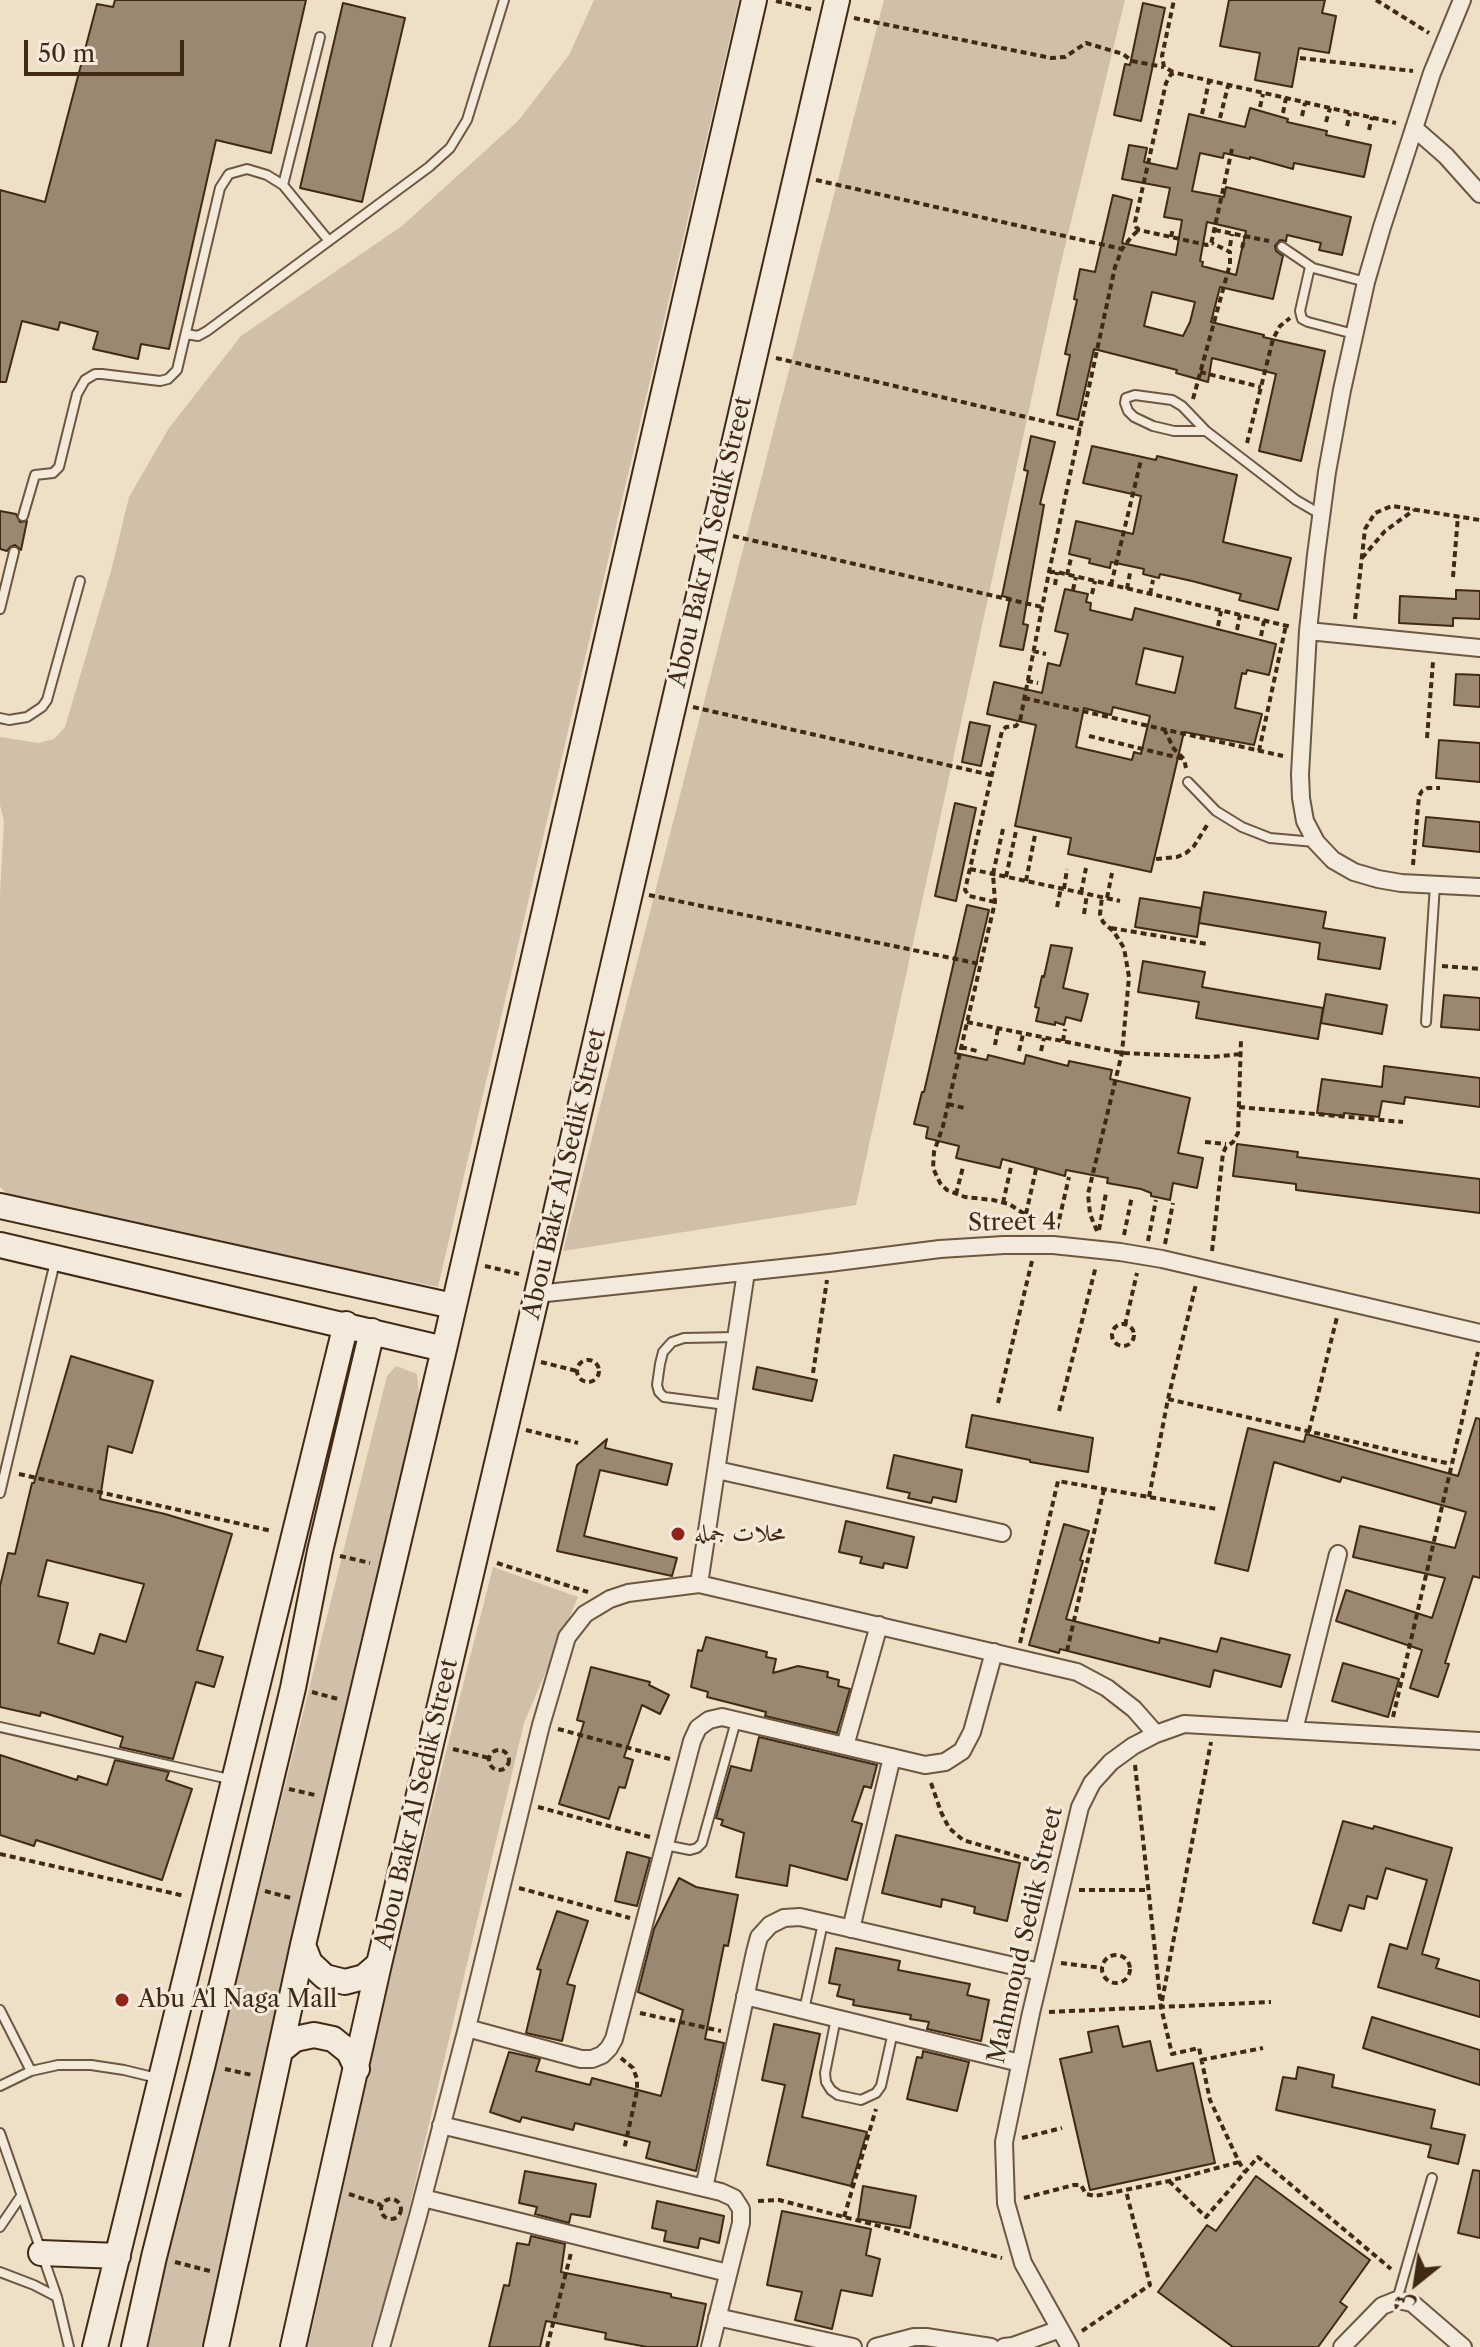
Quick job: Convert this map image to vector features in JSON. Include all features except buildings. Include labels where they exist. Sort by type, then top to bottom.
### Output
[{"type":"main road","points":[[216,2347],[303,1945],[444,1349],[754,0]]},
{"type":"main road","name":"Abou Bakr Al Sedik Street","points":[[293,2347],[379,1964],[835,7]]},
{"type":"main road","points":[[0,1206],[453,1306]]},
{"type":"main road","points":[[0,1245],[444,1349]]},
{"type":"main road","points":[[95,2347],[346,1324]]},
{"type":"main road","points":[[134,2347],[293,1688],[320,1551],[372,1331]]},
{"type":"main road","points":[[303,1945],[310,1963],[325,1977],[345,1982],[364,1977],[379,1964]]},
{"type":"main road","points":[[280,2051],[295,2039],[314,2035],[333,2039],[349,2052],[357,2069]]},
{"type":"main road","points":[[139,2171],[172,2183]]},
{"type":"main road","points":[[41,2253],[118,2256]]},
{"type":"street","points":[[1462,0],[1432,73],[1414,128],[1366,282],[1354,334],[1320,514],[1308,631],[1301,798],[1305,821],[1316,842],[1333,860],[1354,872],[1378,879],[1480,887]]},
{"type":"street","points":[[1414,128],[1446,156],[1480,194]]},
{"type":"street","points":[[1308,631],[1480,648]]},
{"type":"street","name":"Street 4","points":[[539,1286],[746,1272],[940,1249],[1053,1245],[1162,1259],[1480,1333]]},
{"type":"street","points":[[699,1584],[746,1272]]},
{"type":"street","points":[[717,1470],[1002,1533]]},
{"type":"street","points":[[1294,1730],[1338,1554]]},
{"type":"street","points":[[381,2347],[467,2028],[541,1725],[567,1637],[585,1614],[610,1599],[628,1593],[699,1584],[1077,1672],[1107,1688],[1134,1709],[1156,1734]]},
{"type":"street","points":[[845,1746],[879,1625]]},
{"type":"street","points":[[467,2028],[581,2059],[592,2059],[609,2048],[614,2039],[686,1763],[698,1728],[709,1720],[722,1717],[925,1765],[945,1762],[962,1751],[972,1732],[994,1652]]},
{"type":"street","name":"Mahmoud Sedik Street","points":[[1066,2339],[1023,2263],[1006,2203],[1004,2142],[1080,1807],[1092,1783],[1111,1762],[1133,1746],[1184,1724],[1480,1741]]},
{"type":"street","points":[[851,1929],[892,1757]]},
{"type":"street","points":[[704,2188],[759,1937],[770,1925],[784,1918],[800,1917],[1042,1967]]},
{"type":"street","points":[[745,1996],[1020,2063]]},
{"type":"street","points":[[441,2125],[704,2188],[734,2198],[741,2209],[741,2223],[710,2347]]},
{"type":"street","points":[[423,2198],[728,2273]]},
{"type":"street","points":[[1342,2347],[1382,2306],[1397,2300],[1412,2303],[1463,2347]]},
{"type":"street","points":[[717,2317],[853,2347]]},
{"type":"street","points":[[876,2347],[903,2339],[926,2337],[991,2347]]},
{"type":"street","points":[[1004,2347],[1066,2339]]},
{"type":"lane","points":[[186,334],[203,334],[429,167],[450,148],[467,120],[504,0]]},
{"type":"lane","points":[[283,185],[320,37]]},
{"type":"lane","points":[[23,516],[35,475],[53,473],[59,467],[77,394],[85,380],[102,374],[152,381],[168,379],[177,370],[222,183],[229,174],[247,169],[267,175],[283,185],[329,241]]},
{"type":"lane","points":[[1282,247],[1310,267],[1366,282]]},
{"type":"lane","points":[[1310,267],[1300,315],[1308,322],[1354,334]]},
{"type":"lane","points":[[1206,431],[1174,431],[1153,426],[1128,411],[1126,398],[1135,395],[1166,398],[1182,406],[1206,431],[1296,500],[1320,514]]},
{"type":"lane","points":[[0,609],[14,552]]},
{"type":"lane","points":[[0,718],[27,717],[47,700],[80,581]]},
{"type":"lane","points":[[1188,782],[1216,811],[1242,827],[1270,838],[1316,842]]},
{"type":"lane","points":[[1426,1022],[1435,885]]},
{"type":"lane","points":[[0,1493],[56,1257]]},
{"type":"lane","points":[[726,1405],[664,1397],[657,1385],[660,1364],[663,1352],[672,1342],[684,1338],[736,1337]]},
{"type":"lane","points":[[665,1843],[690,1850],[702,1843],[736,1721]]},
{"type":"lane","points":[[0,1727],[235,1780]]},
{"type":"lane","points":[[804,2010],[823,1923]]},
{"type":"lane","points":[[0,2010],[31,2071]]},
{"type":"lane","points":[[836,2018],[825,2073],[826,2082],[838,2095],[861,2100],[869,2098],[881,2086],[893,2032]]},
{"type":"lane","points":[[0,2086],[31,2071],[58,2065],[91,2065],[161,2079]]},
{"type":"lane","points":[[0,2133],[57,2297],[69,2347]]},
{"type":"lane","points":[[1397,2300],[1432,2178]]},
{"type":"lane","points":[[0,2227],[21,2196]]},
{"type":"lane","points":[[0,2272],[57,2297]]},
{"type":"path","points":[[770,0],[835,7],[1051,58],[1065,57],[1086,43],[1123,54],[1132,61],[1164,67],[1176,73],[1414,128]]},
{"type":"path","points":[[1164,67],[1162,56],[1174,0]]},
{"type":"path","points":[[1376,0],[1444,42]]},
{"type":"path","points":[[1300,58],[1432,73]]},
{"type":"path","points":[[1176,73],[1168,76],[1166,83],[1135,222],[1139,230],[1207,245],[1212,243],[1230,252],[1230,264],[1190,413]]},
{"type":"path","points":[[1202,114],[1209,81]]},
{"type":"path","points":[[1220,118],[1228,85]]},
{"type":"path","points":[[1260,107],[1263,92]]},
{"type":"path","points":[[1283,113],[1286,98]]},
{"type":"path","points":[[1302,116],[1305,102]]},
{"type":"path","points":[[1326,122],[1330,107]]},
{"type":"path","points":[[1347,126],[1350,112]]},
{"type":"path","points":[[1369,130],[1372,117]]},
{"type":"path","points":[[1212,243],[1232,149]]},
{"type":"path","points":[[796,175],[1122,249]]},
{"type":"path","points":[[1171,237],[1173,228]]},
{"type":"path","points":[[995,902],[966,894],[965,890],[1002,731],[1018,724],[1115,267],[1122,249],[1139,230]]},
{"type":"path","points":[[1214,230],[1266,240],[1282,247]]},
{"type":"path","points":[[1230,246],[1232,234]]},
{"type":"path","points":[[1242,248],[1245,236]]},
{"type":"path","points":[[1243,458],[1276,332],[1286,321],[1300,315]]},
{"type":"path","points":[[755,353],[1081,430]]},
{"type":"path","points":[[1200,372],[1261,387]]},
{"type":"path","points":[[1111,585],[1141,460]]},
{"type":"path","points":[[1354,637],[1365,529],[1375,513],[1392,506],[1480,520]]},
{"type":"path","points":[[1361,560],[1385,531],[1416,509]]},
{"type":"path","points":[[1453,577],[1458,516]]},
{"type":"path","points":[[714,532],[1042,607]]},
{"type":"path","points":[[1067,575],[1071,558]]},
{"type":"path","points":[[1049,572],[1308,631]]},
{"type":"path","points":[[1055,585],[1057,572]]},
{"type":"path","points":[[1127,589],[1130,573]]},
{"type":"path","points":[[1073,590],[1076,577]]},
{"type":"path","points":[[1150,594],[1153,580]]},
{"type":"path","points":[[1092,594],[1095,581]]},
{"type":"path","points":[[1218,626],[1221,611]]},
{"type":"path","points":[[1237,630],[1240,615]]},
{"type":"path","points":[[1261,636],[1264,621]]},
{"type":"path","points":[[1259,751],[1286,625]]},
{"type":"path","points":[[1427,738],[1435,644]]},
{"type":"path","points":[[1033,651],[1046,654]]},
{"type":"path","points":[[1027,681],[1038,683]]},
{"type":"path","points":[[1024,698],[1301,760]]},
{"type":"path","points":[[674,703],[991,775]]},
{"type":"path","points":[[1063,718],[1066,707]]},
{"type":"path","points":[[1164,729],[1174,749],[1184,759],[1188,782]]},
{"type":"path","points":[[1089,736],[1184,759]]},
{"type":"path","points":[[1412,883],[1419,796],[1428,788],[1440,788]]},
{"type":"path","points":[[1156,859],[1186,853],[1216,811]]},
{"type":"path","points":[[998,1403],[1036,1245],[1036,1227],[1015,1207],[956,1194],[940,1183],[933,1168],[934,1152],[995,902],[993,874],[1003,829]]},
{"type":"path","points":[[1006,877],[1016,831]]},
{"type":"path","points":[[1026,881],[1035,835]]},
{"type":"path","points":[[1084,914],[1086,868]]},
{"type":"path","points":[[970,869],[1120,901]]},
{"type":"path","points":[[1057,907],[1067,869]]},
{"type":"path","points":[[1112,873],[1100,914],[1124,948],[1129,989],[1122,1053],[1088,1194],[1090,1214],[1098,1232],[1120,1252],[1132,1196]]},
{"type":"path","points":[[630,891],[980,964]]},
{"type":"path","points":[[1110,928],[1207,944]]},
{"type":"path","points":[[1430,966],[1480,969]]},
{"type":"path","points":[[967,1022],[1122,1053],[1212,1057],[1241,1054]]},
{"type":"path","points":[[995,1045],[998,1028]]},
{"type":"path","points":[[1031,1035],[1033,1028]]},
{"type":"path","points":[[1063,1041],[1065,1029]]},
{"type":"path","points":[[1019,1051],[1023,1033]]},
{"type":"path","points":[[1041,1051],[1044,1038]]},
{"type":"path","points":[[1149,1497],[1168,1399],[1204,1269],[1223,1153],[1237,1136],[1241,1040]]},
{"type":"path","points":[[961,1047],[977,1051]]},
{"type":"path","points":[[948,1104],[964,1108]]},
{"type":"path","points":[[1239,1107],[1403,1122]]},
{"type":"path","points":[[1205,1142],[1228,1144]]},
{"type":"path","points":[[956,1194],[963,1167]]},
{"type":"path","points":[[1003,1203],[1011,1167]]},
{"type":"path","points":[[1026,1215],[1036,1169]]},
{"type":"path","points":[[1053,1245],[1069,1177]]},
{"type":"path","points":[[1098,1232],[1106,1193]]},
{"type":"path","points":[[1125,1325],[1156,1200]]},
{"type":"path","points":[[1162,1259],[1173,1203]]},
{"type":"path","points":[[1059,1411],[1101,1249]]},
{"type":"path","points":[[464,1261],[539,1286]]},
{"type":"path","points":[[813,1373],[829,1263]]},
{"type":"path","points":[[1309,1431],[1341,1301]]},
{"type":"path","points":[[1119,1325],[1125,1325],[1133,1332],[1133,1338],[1126,1346],[1115,1344],[1112,1333],[1119,1325]]},
{"type":"path","points":[[1389,1735],[1480,1342]]},
{"type":"path","points":[[522,1358],[577,1371],[587,1382],[599,1374],[597,1364],[592,1361],[582,1362],[577,1371]]},
{"type":"path","points":[[1168,1399],[1452,1464]]},
{"type":"path","points":[[506,1425],[578,1443]]},
{"type":"path","points":[[5,1471],[294,1536]]},
{"type":"path","points":[[1017,1657],[1058,1481],[1217,1509]]},
{"type":"path","points":[[1063,1669],[1104,1489]]},
{"type":"path","points":[[320,1551],[392,1568]]},
{"type":"path","points":[[475,1556],[610,1599]]},
{"type":"path","points":[[293,1688],[360,1705]]},
{"type":"path","points":[[541,1725],[686,1763]]},
{"type":"path","points":[[1161,2007],[1215,1725]]},
{"type":"path","points":[[432,1744],[489,1758]]},
{"type":"path","points":[[1133,1746],[1161,2007],[1172,2054],[1199,2048],[1210,2100],[1245,2172]]},
{"type":"path","points":[[495,1751],[504,1751],[509,1762],[499,1771],[491,1766],[489,1758],[495,1751]]},
{"type":"path","points":[[925,1765],[949,1828],[963,1840],[1065,1870]]},
{"type":"path","points":[[269,1783],[337,1801]]},
{"type":"path","points":[[520,1803],[665,1843]]},
{"type":"path","points":[[0,1854],[205,1901]]},
{"type":"path","points":[[501,1884],[645,1921]]},
{"type":"path","points":[[245,1885],[313,1903]]},
{"type":"path","points":[[1060,1891],[1149,1890]]},
{"type":"path","points":[[1113,1955],[1124,1958],[1130,1968],[1127,1979],[1116,1983],[1106,1979],[1102,1968],[1113,1955]]},
{"type":"path","points":[[1042,1967],[1102,1968]]},
{"type":"path","points":[[1031,2013],[1271,2002]]},
{"type":"path","points":[[622,2008],[737,2035]]},
{"type":"path","points":[[609,2048],[633,2068],[637,2079],[620,2168]]},
{"type":"path","points":[[1201,2060],[1263,2048]]},
{"type":"path","points":[[203,2063],[273,2080]]},
{"type":"path","points":[[844,2217],[876,2111],[875,2104],[869,2098]]},
{"type":"path","points":[[1004,2142],[1062,2128]]},
{"type":"path","points":[[1169,2181],[1206,2217],[1258,2157],[1403,2279]]},
{"type":"path","points":[[1006,2203],[1068,2185],[1081,2185],[1086,2194],[1095,2196],[1126,2191],[1239,2162]]},
{"type":"path","points":[[330,2188],[381,2205]]},
{"type":"path","points":[[1066,2339],[1150,2285],[1126,2191]]},
{"type":"path","points":[[394,2199],[401,2206],[400,2215],[392,2219],[384,2217],[381,2205],[394,2199]]},
{"type":"path","points":[[741,2209],[752,2202],[779,2200],[1023,2263]]},
{"type":"path","points":[[547,2347],[575,2236]]},
{"type":"path","points":[[154,2257],[231,2277]]},
{"type":"shaded area","points":[[594,0],[739,0],[438,1287],[60,1211],[11,1197],[0,1187],[0,895],[4,821],[0,805],[0,737],[38,743],[54,739],[65,727],[111,571],[129,497],[169,428],[241,336],[402,226],[518,121],[569,55]]},
{"type":"shaded area","points":[[884,0],[1125,0],[1060,267],[856,1205],[563,1251]]},
{"type":"shaded area","points":[[396,1366],[417,1374],[419,1396],[202,2347],[145,2347],[387,1376]]},
{"type":"shaded area","points":[[493,1567],[578,1597],[524,1723],[398,2255],[370,2347],[308,2347],[395,1953]]},
{"type":"place","name":"محلات جمله","points":[[678,1534]]},
{"type":"place","name":"Abu Al Naga Mall","points":[[122,2000]]}]
